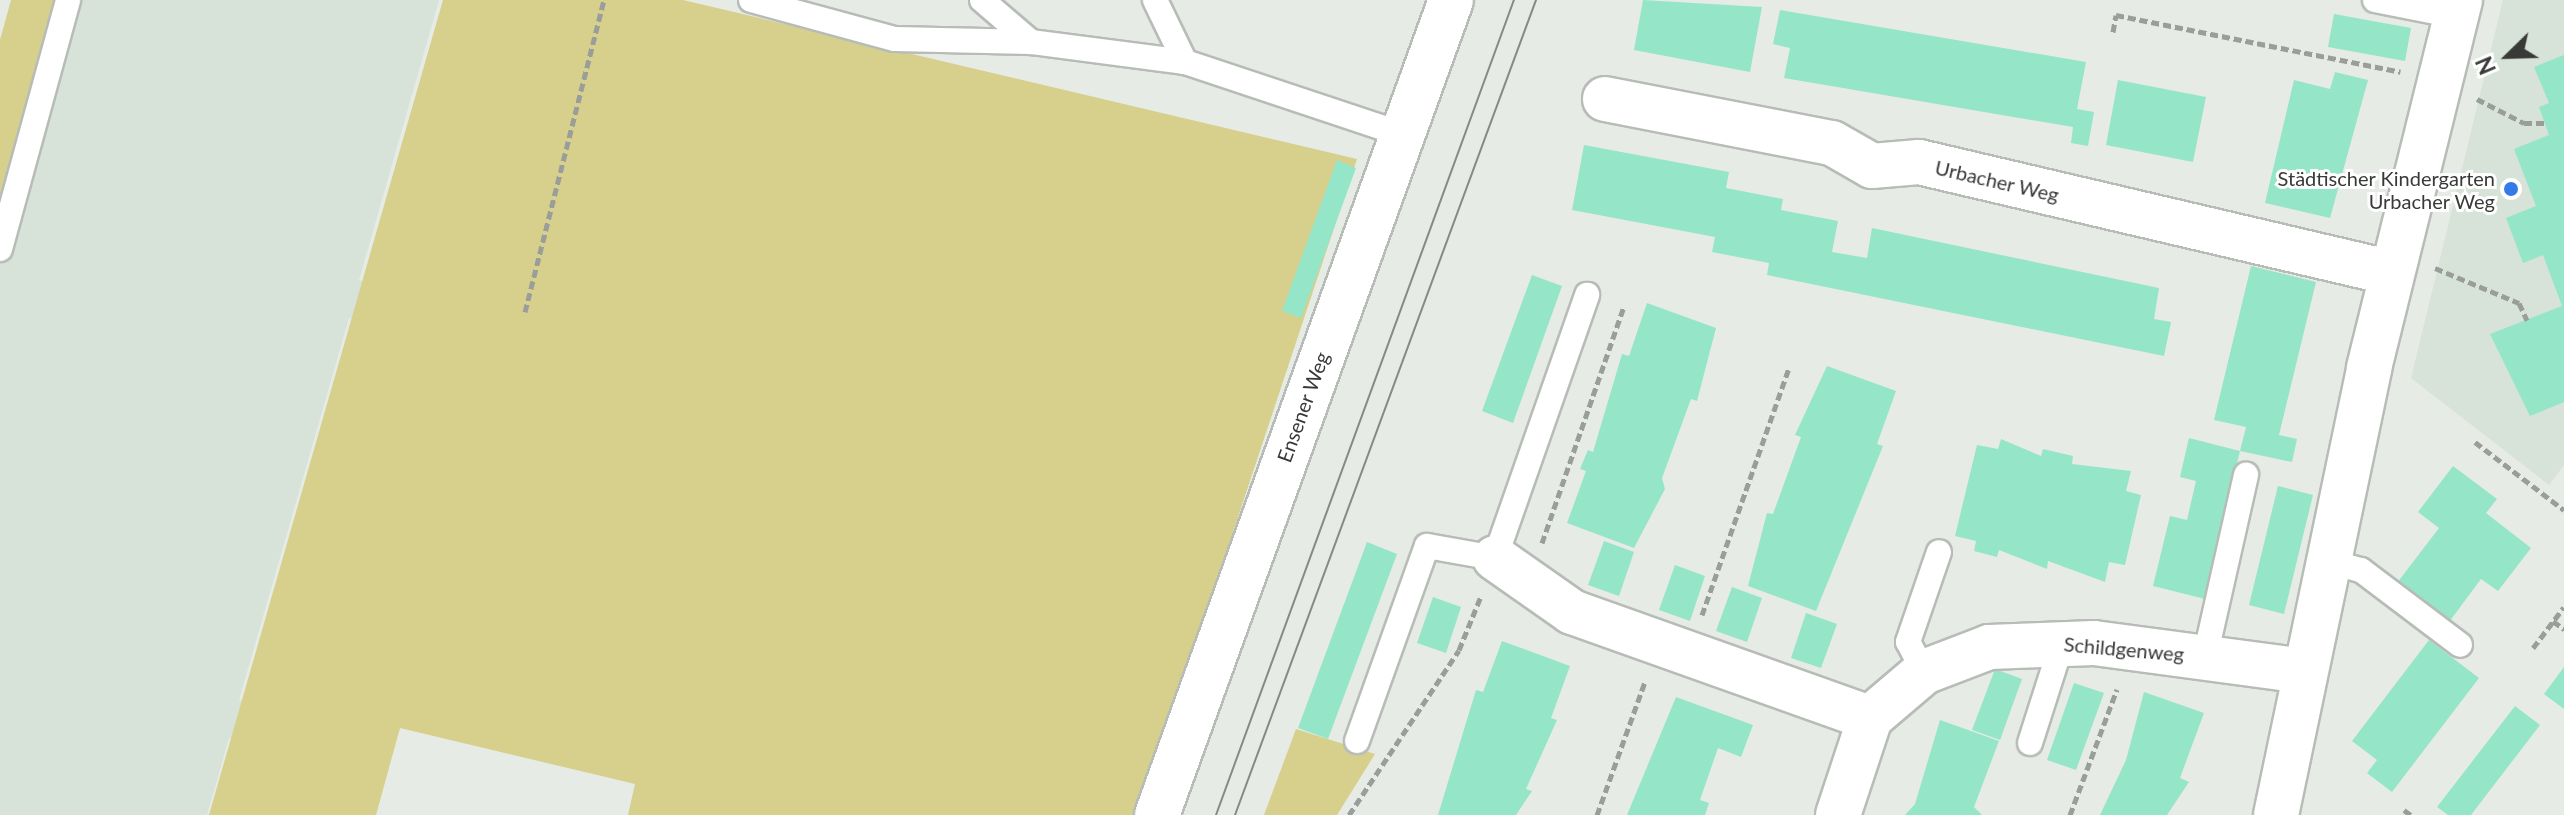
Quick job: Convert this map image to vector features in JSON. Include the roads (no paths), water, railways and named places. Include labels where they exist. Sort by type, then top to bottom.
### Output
[{"type":"street","name":"Ensener Weg","points":[[1157,815],[1451,0]]},
{"type":"street","points":[[2276,815],[2303,671],[2394,262],[2458,8]]},
{"type":"street","name":"Urbacher Weg","points":[[1605,99],[1832,143],[1872,166],[1919,162],[2394,262]]},
{"type":"street","points":[[1512,571],[1572,612],[1870,718],[1838,815]]},
{"type":"street","name":"Schildgenweg","points":[[1870,718],[1924,672],[1989,647],[2062,643],[2133,647],[2303,671]]},
{"type":"lane","points":[[0,249],[68,0]]},
{"type":"lane","points":[[751,0],[895,39],[1031,42],[1185,62],[1401,134]]},
{"type":"lane","points":[[982,0],[1031,42]]},
{"type":"lane","points":[[1155,0],[1185,62]]},
{"type":"lane","points":[[2375,0],[2458,8]]},
{"type":"lane","points":[[1357,741],[1427,546],[1512,571],[1587,295]]},
{"type":"lane","points":[[2205,657],[2246,475]]},
{"type":"lane","points":[[1924,672],[1908,642],[1939,552]]},
{"type":"lane","points":[[2327,561],[2361,570],[2460,645]]},
{"type":"lane","points":[[2030,743],[2062,643]]},
{"type":"tram line","points":[[1216,815],[1514,0]]},
{"type":"tram line","points":[[1235,815],[1536,0]]},
{"type":"place","name":"Städtischer Kindergarten Urbacher Weg","points":[[2511,189]]}]
